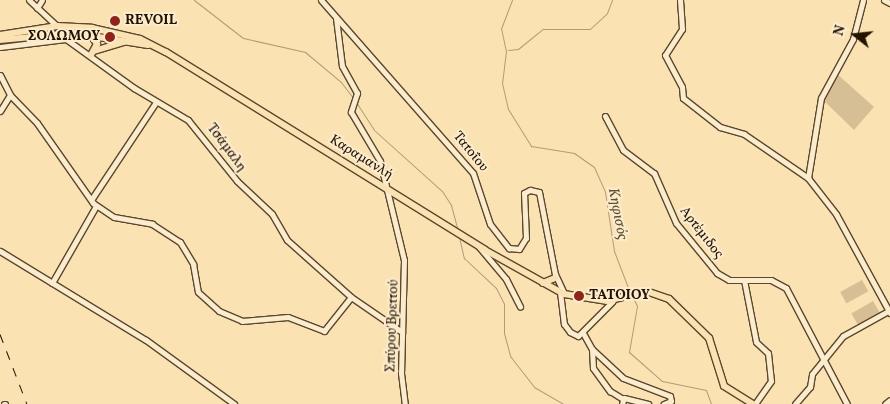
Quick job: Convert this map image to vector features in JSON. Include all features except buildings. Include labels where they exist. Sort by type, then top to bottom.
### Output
[{"type":"main road","name":"Καραμανλή","points":[[0,40],[57,26],[117,32],[152,46],[186,62],[465,238],[561,292]]},
{"type":"main road","name":"Καραμανλή","points":[[0,35],[40,31],[90,34],[152,46]]},
{"type":"main road","points":[[90,34],[96,41],[93,53]]},
{"type":"main road","points":[[93,53],[127,41]]},
{"type":"main road","points":[[543,283],[555,278]]},
{"type":"main road","points":[[561,292],[614,301],[638,293],[665,296],[696,321],[709,338],[724,386],[754,404]]},
{"type":"street","points":[[30,0],[57,26]]},
{"type":"street","points":[[37,8],[42,0]]},
{"type":"street","name":"Τατοΐου","points":[[322,0],[473,173],[490,224],[509,248],[519,249],[526,238],[524,193],[530,190],[539,192],[561,292]]},
{"type":"street","points":[[680,0],[682,29],[664,55],[682,87],[683,98],[720,127],[744,134],[808,178],[836,214],[890,311],[843,336],[812,374],[810,387],[795,404]]},
{"type":"street","points":[[808,178],[821,98],[853,39],[863,0]]},
{"type":"street","points":[[884,0],[890,3]]},
{"type":"street","name":"Σπύρου Βρεττού","points":[[336,17],[342,66],[357,93],[351,112],[380,161],[406,273],[402,332],[405,404]]},
{"type":"street","name":"Τσάμαλη","points":[[0,47],[62,38],[93,53],[156,102],[196,127],[237,181],[272,214],[284,236],[351,297],[402,332]]},
{"type":"street","points":[[0,75],[10,94],[37,123],[96,206],[114,217],[152,224],[180,242],[193,264],[198,292],[232,318],[288,317],[324,331],[351,297]]},
{"type":"street","points":[[0,110],[10,94]]},
{"type":"street","points":[[91,200],[156,102]]},
{"type":"street","name":"Αρτέμιδος","points":[[605,116],[624,150],[654,173],[670,213],[706,261],[725,278],[771,280],[786,288],[847,404]]},
{"type":"street","points":[[52,282],[96,206]]},
{"type":"street","points":[[477,245],[506,280],[520,307]]},
{"type":"street","points":[[0,251],[146,340],[234,404]]},
{"type":"street","name":"Τατοΐου","points":[[555,270],[555,278],[561,292]]},
{"type":"street","points":[[744,280],[756,342],[768,353],[771,381],[754,404]]},
{"type":"street","points":[[561,292],[567,329],[574,335],[583,333],[614,301]]},
{"type":"street","points":[[583,333],[592,349],[623,378],[670,396],[671,401],[664,404]]},
{"type":"street","points":[[592,349],[593,368],[610,391],[622,402],[648,404]]},
{"type":"street","points":[[886,404],[890,400]]},
{"type":"shaded area","points":[[836,73],[874,107],[854,130],[823,100]]},
{"type":"shaded area","points":[[862,280],[868,291],[846,303],[840,292]]},
{"type":"shaded area","points":[[873,301],[880,313],[858,326],[851,314]]},
{"type":"waterway","points":[[194,0],[243,38],[305,52],[341,82],[354,99]]},
{"type":"waterway","name":"Κηφισός","points":[[512,0],[501,28],[506,51],[502,83],[508,109],[531,146],[574,153],[594,167],[605,192],[614,251],[630,293]]},
{"type":"waterway","points":[[508,50],[518,49],[543,29],[590,29],[607,13],[612,0]]},
{"type":"waterway","points":[[356,102],[374,130],[442,191],[451,205],[458,231]]},
{"type":"waterway","points":[[459,237],[464,258],[496,288],[504,304],[504,333],[510,356],[534,387],[564,404]]},
{"type":"waterway","name":"Κηφισός","points":[[632,296],[637,306],[629,352],[662,381],[706,390],[711,404]]},
{"type":"railway","points":[[0,334],[27,404]]},
{"type":"place","name":"REVOIL","points":[[115,21]]},
{"type":"place","name":"ΣΟΛΩΜΟΥ","points":[[110,37]]},
{"type":"place","name":"ΤΑΤΟΙΟΥ","points":[[579,296]]}]
